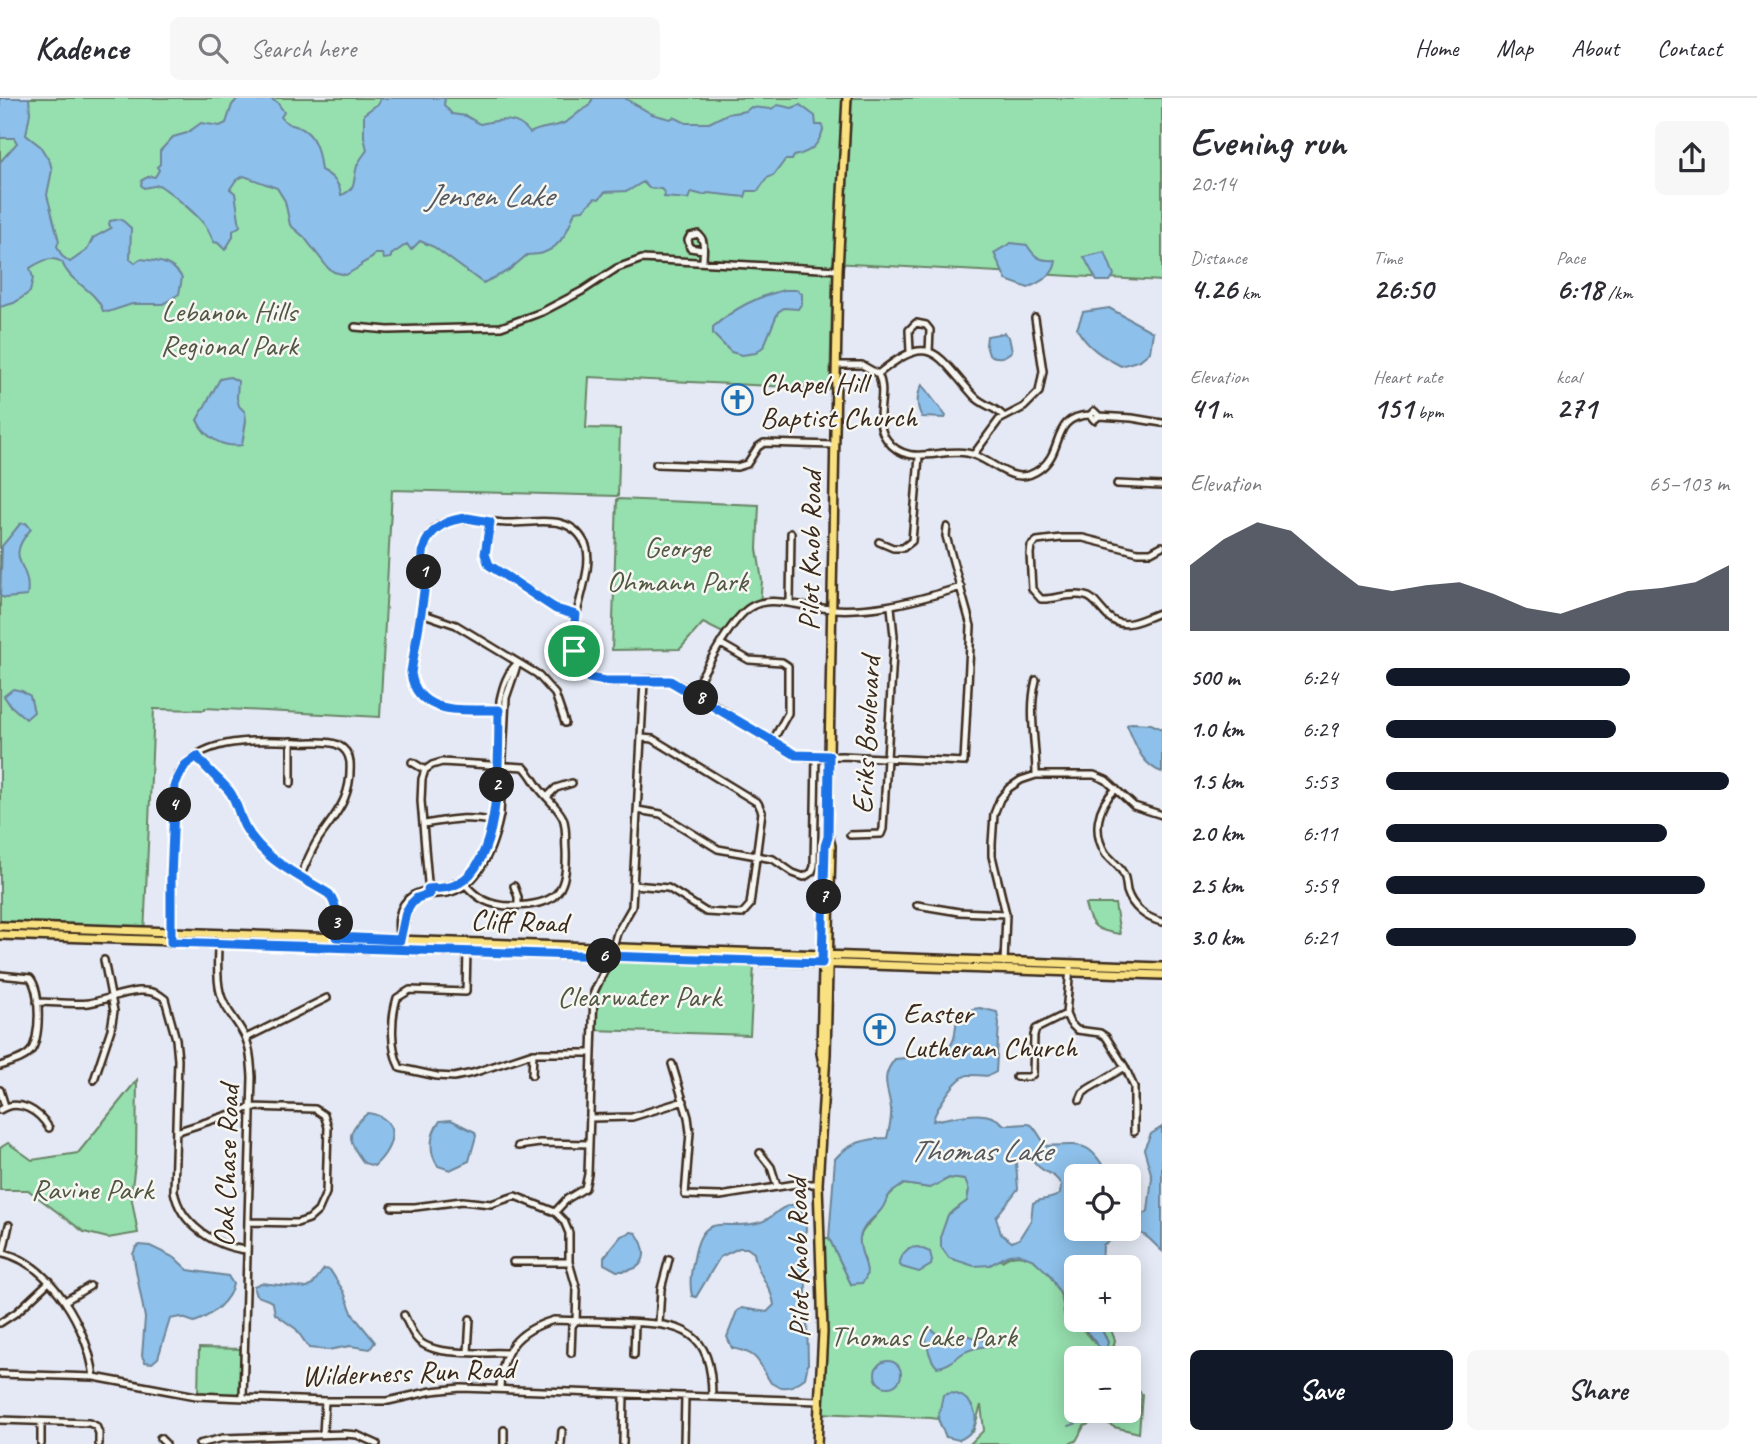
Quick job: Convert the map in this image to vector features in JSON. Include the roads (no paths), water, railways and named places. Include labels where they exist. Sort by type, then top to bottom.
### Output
[{"type":"main road","name":"Pilot Knob Road","points":[[817,1444],[823,1332],[818,1184],[831,846],[828,837],[837,302],[848,98]]},
{"type":"main road","name":"Cliff Road","points":[[0,926],[400,937],[611,952]]},
{"type":"main road","name":"Cliff Road","points":[[0,935],[1070,968],[1162,967]]},
{"type":"main road","name":"Cliff Road","points":[[1070,968],[1162,975]]},
{"type":"street","points":[[702,261],[703,250]]},
{"type":"street","points":[[355,327],[388,330],[500,327],[542,312],[582,291],[617,268],[642,259],[838,270]]},
{"type":"street","points":[[974,454],[993,427],[1032,401],[1042,382],[1042,360],[1035,318]]},
{"type":"street","points":[[910,352],[909,330],[916,323],[922,323],[930,330],[929,352]]},
{"type":"street","points":[[878,374],[910,352],[929,352],[947,362],[979,402],[999,411],[1004,418]]},
{"type":"street","points":[[836,365],[862,365],[878,374],[883,389],[879,408],[881,429],[887,441],[897,450],[919,457],[950,451],[974,454],[1008,474],[1033,474],[1049,460],[1062,428],[1079,416],[1090,415],[1094,420],[1099,416],[1132,418],[1162,424]]},
{"type":"street","points":[[656,464],[737,467],[747,464],[758,447],[764,443],[834,445]]},
{"type":"street","points":[[879,542],[893,548],[903,548],[912,541],[919,457]]},
{"type":"street","points":[[1117,484],[1162,486]]},
{"type":"street","points":[[502,711],[440,707],[426,702],[413,686],[411,673],[425,588],[423,554],[426,543],[439,526],[458,519],[559,522],[579,535],[586,547],[588,562],[576,615],[574,650],[576,663],[582,672],[597,681],[670,681],[796,755],[964,762],[971,626],[946,536],[947,527]]},
{"type":"street","points":[[490,522],[485,554],[489,565],[556,609],[576,615]]},
{"type":"street","points":[[790,602],[791,533]]},
{"type":"street","points":[[1162,546],[1151,552],[1138,552],[1083,538],[1061,538],[1033,544],[1030,554],[1032,589],[1039,598],[1085,596],[1093,599],[1112,622],[1119,624],[1135,622],[1162,612]]},
{"type":"street","points":[[692,693],[737,619],[749,608],[765,602],[790,602],[813,608],[891,607],[961,587]]},
{"type":"street","name":"Eriks Boulevard","points":[[850,835],[881,834],[894,636],[891,607]]},
{"type":"street","points":[[421,613],[456,625],[537,674],[555,694],[565,723]]},
{"type":"street","points":[[721,644],[749,660],[782,662],[788,666],[788,713],[772,742]]},
{"type":"street","points":[[400,948],[406,912],[411,904],[428,891],[445,893],[464,883],[480,868],[496,833],[502,711],[519,663]]},
{"type":"street","points":[[1036,680],[1031,710],[1036,745],[1036,775]]},
{"type":"street","points":[[555,1212],[567,1199],[585,1188],[594,992],[617,933],[632,907],[644,681]]},
{"type":"street","points":[[634,885],[668,888],[706,912],[742,914],[750,905],[762,812],[758,803],[653,739],[642,738]]},
{"type":"street","points":[[171,942],[175,784],[185,765],[216,746],[234,741],[291,741],[336,744],[345,751],[350,762],[342,806],[317,840],[300,877]]},
{"type":"street","points":[[291,741],[291,783]]},
{"type":"street","points":[[638,810],[661,814],[718,849],[774,859],[800,877],[812,872],[816,755]]},
{"type":"street","points":[[197,756],[206,770],[231,793],[245,826],[258,845],[275,862],[329,894],[335,901],[336,937]]},
{"type":"street","points":[[412,762],[425,770]]},
{"type":"street","points":[[428,891],[421,790],[425,770],[442,762],[523,766],[548,796],[565,824],[567,871],[561,886],[547,901],[535,905],[505,906],[478,898],[464,883]]},
{"type":"street","points":[[1004,966],[1006,914],[992,856],[994,814],[1000,799],[1009,788],[1021,779],[1036,775],[1094,775],[1103,778],[1134,806],[1162,815]]},
{"type":"street","points":[[548,796],[556,789],[572,783]]},
{"type":"street","points":[[1116,789],[1105,801],[1099,815],[1098,831],[1101,842],[1122,872],[1134,904],[1147,917],[1162,922]]},
{"type":"street","points":[[424,824],[454,817],[496,822]]},
{"type":"street","points":[[514,886],[518,906]]},
{"type":"street","points":[[917,905],[959,912],[1006,914]]},
{"type":"street","name":"Oak Chase Road","points":[[218,943],[217,975],[220,992],[226,1010],[246,1038],[251,1056],[252,1107],[243,1398]]},
{"type":"street","points":[[467,950],[466,992],[410,990],[397,998],[393,1055],[400,1068],[454,1077],[533,1053],[592,1053]]},
{"type":"street","points":[[94,1080],[111,1029],[114,1011],[104,960]]},
{"type":"street","points":[[1070,968],[1066,1014],[1077,1030],[1100,1033],[1106,1037],[1125,1066],[1134,1087],[1134,1132]]},
{"type":"street","points":[[0,975],[30,978],[37,991],[36,1039],[32,1050],[25,1057],[0,1066]]},
{"type":"street","points":[[37,1002],[85,1004],[124,992],[153,992],[164,999],[176,1039],[174,1191],[181,1212],[192,1225],[222,1244],[233,1249],[247,1250]]},
{"type":"street","points":[[246,1038],[327,998]]},
{"type":"street","points":[[1016,1077],[1030,1077],[1033,1073],[1034,1035],[1037,1029],[1066,1014]]},
{"type":"street","points":[[532,1075],[533,1053]]},
{"type":"street","points":[[672,1065],[684,1101],[690,1132],[685,1195],[720,1196],[777,1186],[818,1184]]},
{"type":"street","points":[[1080,1100],[1088,1089],[1125,1066]]},
{"type":"street","points":[[0,1090],[3,1108],[18,1105],[31,1108],[44,1118],[49,1128]]},
{"type":"street","points":[[590,1118],[632,1117],[684,1101]]},
{"type":"street","points":[[176,1132],[252,1107],[315,1110],[324,1115],[328,1127],[326,1193],[318,1211],[309,1219],[297,1223],[248,1222]]},
{"type":"street","points":[[517,1146],[540,1143],[589,1144]]},
{"type":"street","points":[[760,1153],[771,1167],[777,1186]]},
{"type":"street","points":[[392,1207],[462,1201],[491,1204],[515,1196],[555,1212],[569,1233],[569,1262],[577,1290],[571,1353]]},
{"type":"street","points":[[9,1225],[1,1252],[21,1259],[50,1281],[65,1301],[92,1356],[94,1377]]},
{"type":"street","points":[[659,1323],[661,1289],[669,1259]]},
{"type":"street","points":[[513,1262],[569,1262]]},
{"type":"street","points":[[0,1323],[17,1312],[50,1281]]},
{"type":"street","points":[[65,1301],[90,1286]]},
{"type":"street","points":[[404,1315],[415,1338],[425,1347],[436,1350],[506,1353]]},
{"type":"street","points":[[468,1352],[470,1318]]},
{"type":"street","points":[[500,1389],[500,1368],[506,1353],[517,1339],[538,1325],[554,1320],[635,1322],[659,1323],[681,1328],[699,1343],[710,1371],[712,1397]]},
{"type":"street","points":[[634,1355],[635,1322]]},
{"type":"street","name":"Wilderness Run Road","points":[[0,1374],[94,1377],[119,1380],[176,1394],[325,1401],[388,1401],[452,1388],[819,1401]]},
{"type":"street","points":[[623,1444],[624,1394]]},
{"type":"street","points":[[684,1444],[685,1396]]},
{"type":"street","points":[[323,1434],[325,1401]]},
{"type":"street","points":[[0,1420],[89,1423],[96,1426],[99,1444]]},
{"type":"street","points":[[41,1422],[41,1444]]},
{"type":"street","points":[[503,1444],[504,1430]]},
{"type":"street","points":[[561,1444],[562,1431]]},
{"type":"street","points":[[199,1444],[323,1434],[357,1435],[376,1444]]},
{"type":"street","points":[[160,1438],[166,1444]]},
{"type":"water","points":[[0,98],[29,98],[30,113],[26,135],[40,146],[50,162],[52,170],[47,195],[59,241],[57,246],[62,256],[70,262],[87,250],[93,238],[111,228],[110,221],[121,219],[131,228],[130,259],[135,263],[140,259],[170,265],[182,278],[179,294],[163,304],[132,304],[108,312],[103,311],[62,262],[49,259],[30,268],[33,278],[30,292],[14,303],[0,307],[0,162],[17,143],[14,138],[0,138]]},
{"type":"water","name":"Jensen Lake","points":[[238,98],[257,98],[259,101],[269,98],[277,102],[284,112],[281,117],[284,120],[311,136],[321,170],[334,180],[341,195],[354,184],[358,164],[367,150],[364,114],[379,103],[380,99],[387,98],[445,98],[444,105],[452,114],[466,116],[480,124],[500,120],[513,121],[530,133],[560,125],[588,107],[593,98],[624,98],[652,114],[670,119],[674,117],[686,123],[709,123],[751,107],[771,109],[778,105],[792,108],[800,105],[815,116],[816,125],[822,125],[823,130],[813,147],[794,156],[792,160],[785,160],[758,191],[747,191],[745,197],[691,192],[688,199],[664,197],[665,193],[661,189],[649,188],[643,182],[628,191],[605,192],[583,210],[575,211],[568,229],[550,250],[527,255],[508,271],[483,283],[434,247],[420,241],[411,250],[407,244],[391,255],[391,258],[384,259],[382,254],[375,254],[346,275],[334,272],[290,225],[285,201],[277,188],[244,176],[236,180],[230,189],[235,193],[240,226],[233,231],[233,237],[225,250],[214,242],[201,220],[171,194],[159,185],[144,188],[141,185],[142,180],[155,177],[159,170],[157,167],[160,164],[160,151],[173,137],[187,133],[201,123],[220,126],[226,123],[232,105]]},
{"type":"water","points":[[1011,243],[1027,245],[1035,256],[1042,259],[1056,260],[1053,270],[1028,288],[1006,280],[994,253]]},
{"type":"water","points":[[1105,252],[1114,275],[1110,281],[1097,281],[1084,257]]},
{"type":"water","points":[[784,290],[797,290],[802,294],[802,303],[798,309],[784,308],[778,312],[764,346],[756,353],[742,355],[731,352],[713,334],[713,327],[729,314],[764,296]]},
{"type":"water","points":[[1109,308],[1153,332],[1150,352],[1140,360],[1121,366],[1096,351],[1077,329],[1083,312]]},
{"type":"water","points":[[1004,333],[1009,337],[1012,351],[1001,357],[989,355],[987,336]]},
{"type":"water","points":[[230,377],[238,381],[237,398],[239,406],[245,412],[246,421],[242,445],[235,446],[210,437],[197,420],[220,379]]},
{"type":"water","points":[[922,385],[945,418],[922,417],[917,401]]},
{"type":"water","points":[[26,523],[31,529],[19,549],[19,556],[28,585],[27,596],[5,598],[0,596],[2,546],[20,524]]},
{"type":"water","points":[[13,689],[30,696],[34,712],[26,719],[4,696]]},
{"type":"water","points":[[1151,724],[1162,729],[1162,772],[1149,764],[1140,753],[1127,725]]},
{"type":"water","name":"Thomas Lake","points":[[980,1008],[997,1012],[999,1023],[996,1072],[963,1077],[947,1095],[933,1121],[980,1115],[997,1119],[1004,1125],[1030,1124],[1046,1146],[1084,1147],[1101,1164],[1064,1164],[1064,1241],[1109,1241],[1103,1245],[1103,1255],[1064,1255],[1064,1314],[1062,1297],[1050,1275],[1034,1260],[1019,1254],[1009,1255],[990,1265],[974,1266],[949,1258],[941,1247],[941,1235],[948,1215],[967,1201],[969,1190],[965,1180],[949,1178],[930,1188],[904,1184],[891,1193],[860,1237],[867,1273],[862,1283],[851,1284],[829,1238],[835,1159],[859,1142],[887,1138],[891,1113],[886,1078],[890,1066],[895,1059],[945,1050],[953,1041],[956,1023],[962,1013]],"holes":[[[1021,1154],[1030,1157],[1042,1170],[1056,1178],[1061,1185],[1060,1194],[1033,1203],[1031,1220],[1019,1239],[1012,1242],[1001,1234],[996,1217],[1018,1189],[1016,1163]]]},
{"type":"water","points":[[368,1113],[386,1121],[392,1135],[387,1151],[374,1166],[364,1163],[354,1149],[351,1137],[355,1126]]},
{"type":"water","points":[[451,1120],[475,1132],[476,1136],[469,1161],[450,1170],[438,1166],[432,1144],[440,1121]]},
{"type":"water","name":"Thomas Lake","points":[[1162,1127],[1162,1251],[1143,1234],[1141,1216],[1148,1211],[1152,1177],[1144,1149],[1151,1134]]},
{"type":"water","points":[[795,1204],[804,1213],[806,1229],[802,1257],[805,1265],[808,1364],[805,1378],[793,1386],[785,1387],[771,1383],[757,1359],[732,1348],[727,1337],[737,1311],[742,1308],[767,1312],[774,1305],[754,1253],[747,1248],[739,1248],[720,1257],[696,1297],[692,1296],[691,1277],[698,1242],[703,1232],[710,1227],[761,1222]]},
{"type":"water","points":[[636,1233],[643,1248],[643,1260],[639,1265],[626,1271],[617,1271],[604,1264],[604,1257],[621,1236]]},
{"type":"water","points":[[140,1245],[150,1246],[175,1258],[188,1270],[228,1276],[233,1284],[224,1302],[206,1316],[194,1322],[180,1317],[170,1319],[158,1358],[152,1363],[145,1362],[142,1356],[145,1318],[133,1254]]},
{"type":"water","points":[[918,1247],[930,1252],[931,1265],[919,1272],[902,1267],[899,1264],[903,1254],[909,1248]]},
{"type":"water","points":[[324,1269],[330,1270],[344,1292],[353,1315],[375,1342],[370,1349],[350,1346],[328,1350],[309,1348],[296,1329],[275,1314],[273,1303],[255,1294],[254,1286],[261,1283],[307,1288]]},
{"type":"water","points":[[930,1328],[940,1337],[958,1338],[966,1335],[998,1346],[971,1350],[948,1364],[937,1367],[927,1344],[926,1329]]},
{"type":"water","name":"Thomas Lake","points":[[1087,1332],[1103,1332],[1108,1342],[1107,1346],[1098,1346]]},
{"type":"water","points":[[888,1361],[897,1365],[901,1374],[897,1383],[888,1387],[879,1383],[875,1374],[879,1365]]},
{"type":"water","points":[[951,1393],[967,1400],[975,1413],[973,1428],[959,1440],[946,1437],[938,1419],[943,1395]]},
{"type":"waterway","points":[[1069,1426],[1078,1423]]},
{"type":"place","name":"Chapel Hill Baptist Church","points":[[737,400]]},
{"type":"place","name":"Easter Lutheran Church","points":[[880,1030]]},
{"type":"park label","name":"Lebanon Hills Regional Park","points":[[229,328]]},
{"type":"park label","name":"George Ohmann Park","points":[[677,564]]},
{"type":"park label","name":"Clearwater Park","points":[[639,996]]},
{"type":"park label","name":"Ravine Park","points":[[92,1189]]},
{"type":"park label","name":"Thomas Lake Park","points":[[923,1336]]}]
